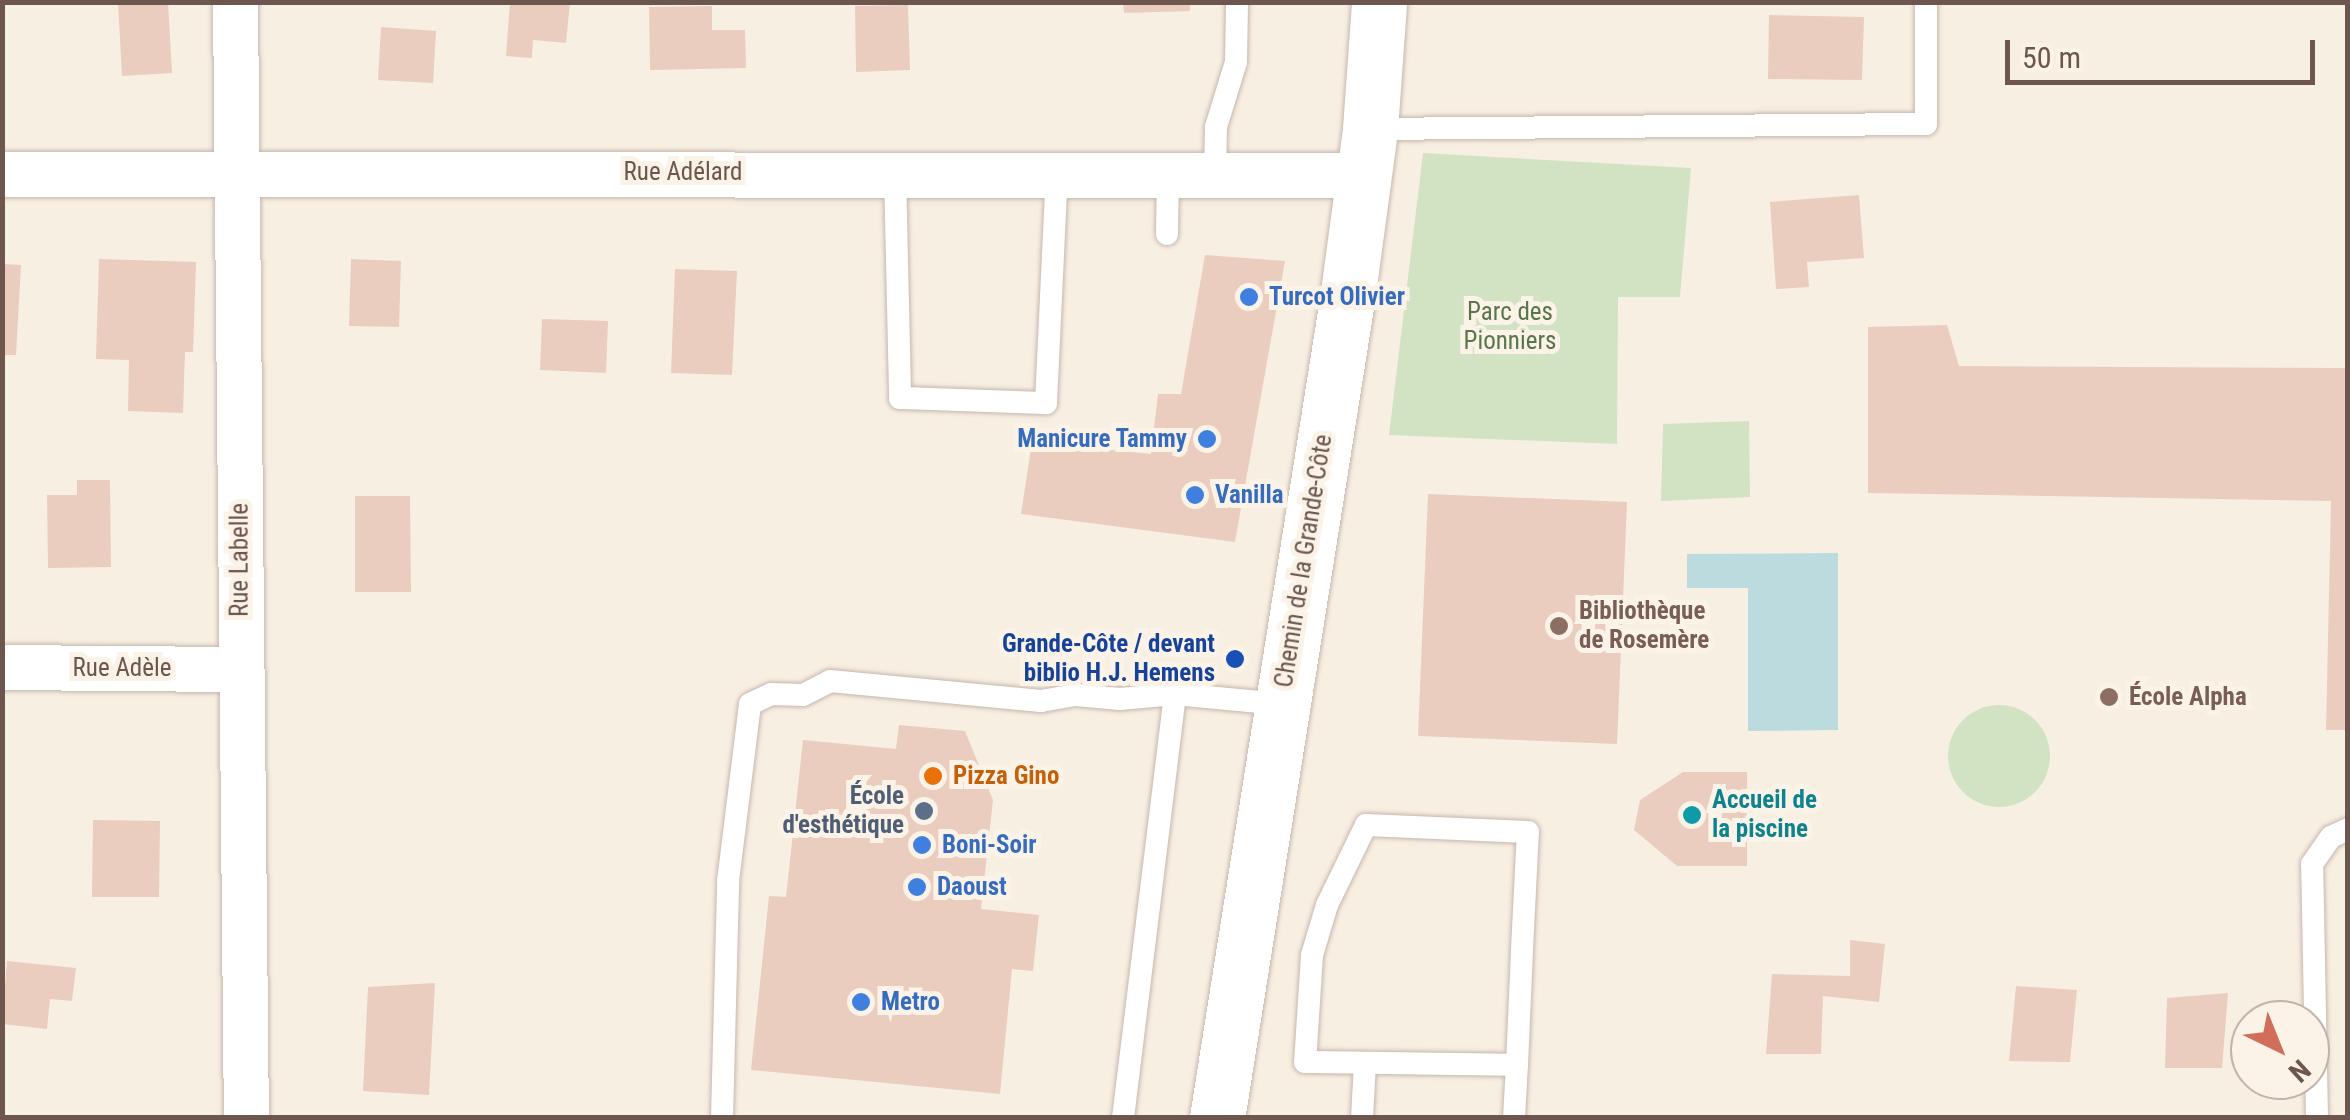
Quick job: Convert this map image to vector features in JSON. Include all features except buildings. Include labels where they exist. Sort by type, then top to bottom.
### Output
[{"type":"main road","name":"Chemin de la Grande-Côte","points":[[1217,1118],[1367,152],[1380,2]]},
{"type":"street","name":"Rue Labelle","points":[[235,2],[246,1118]]},
{"type":"street","name":"Rue Adélard","points":[[2,174],[1215,172],[1367,152]]},
{"type":"street","name":"Rue Adèle","points":[[2,667],[240,669]]},
{"type":"lane","points":[[1215,172],[1216,127],[1236,62],[1237,2]]},
{"type":"lane","points":[[1367,152],[1926,124],[1926,2]]},
{"type":"lane","points":[[1167,234],[1168,171]]},
{"type":"lane","points":[[895,172],[900,398],[1046,403],[1058,172]]},
{"type":"lane","points":[[722,1118],[728,881],[750,704],[771,694],[802,694],[830,681],[1042,701],[1076,695],[1120,699],[1175,694],[1281,704]]},
{"type":"lane","points":[[1123,1118],[1175,694]]},
{"type":"lane","points":[[1514,1118],[1517,1065],[1528,832],[1366,825],[1327,905],[1312,955],[1305,1015],[1305,1062],[1517,1065]]},
{"type":"lane","points":[[2317,1118],[2312,864],[2331,837],[2348,829]]},
{"type":"lane","points":[[1362,1118],[1366,1063]]},
{"type":"green space","name":"Parc des Pionniers","points":[[1423,153],[1691,168],[1680,297],[1618,297],[1617,444],[1389,435]]},
{"type":"green space","points":[[1749,421],[1750,497],[1661,501],[1663,424]]},
{"type":"green space","points":[[1999,705],[2018,709],[2035,720],[2046,737],[2050,756],[2046,775],[2035,792],[2018,803],[1999,807],[1980,803],[1963,792],[1952,775],[1948,756],[1952,737],[1963,720],[1980,709]]},
{"type":"water","points":[[1838,553],[1838,730],[1748,731],[1748,588],[1687,588],[1687,554]]},
{"type":"place","name":"Turcot Olivier","points":[[1249,297]]},
{"type":"place","name":"Manicure Tammy","points":[[1207,439]]},
{"type":"place","name":"Vanilla","points":[[1195,495]]},
{"type":"place","name":"Bibliothèque de Rosemère","points":[[1559,626]]},
{"type":"place","name":"Grande-Côte / devant biblio H.J. Hemens","points":[[1235,659]]},
{"type":"place","name":"École Alpha","points":[[2109,697]]},
{"type":"place","name":"Pizza Gino","points":[[933,776]]},
{"type":"place","name":"École d'esthétique","points":[[924,811]]},
{"type":"place","name":"Accueil de la piscine","points":[[1692,815]]},
{"type":"place","name":"Boni-Soir","points":[[922,845]]},
{"type":"place","name":"Daoust","points":[[917,887]]},
{"type":"place","name":"Metro","points":[[861,1002]]}]
